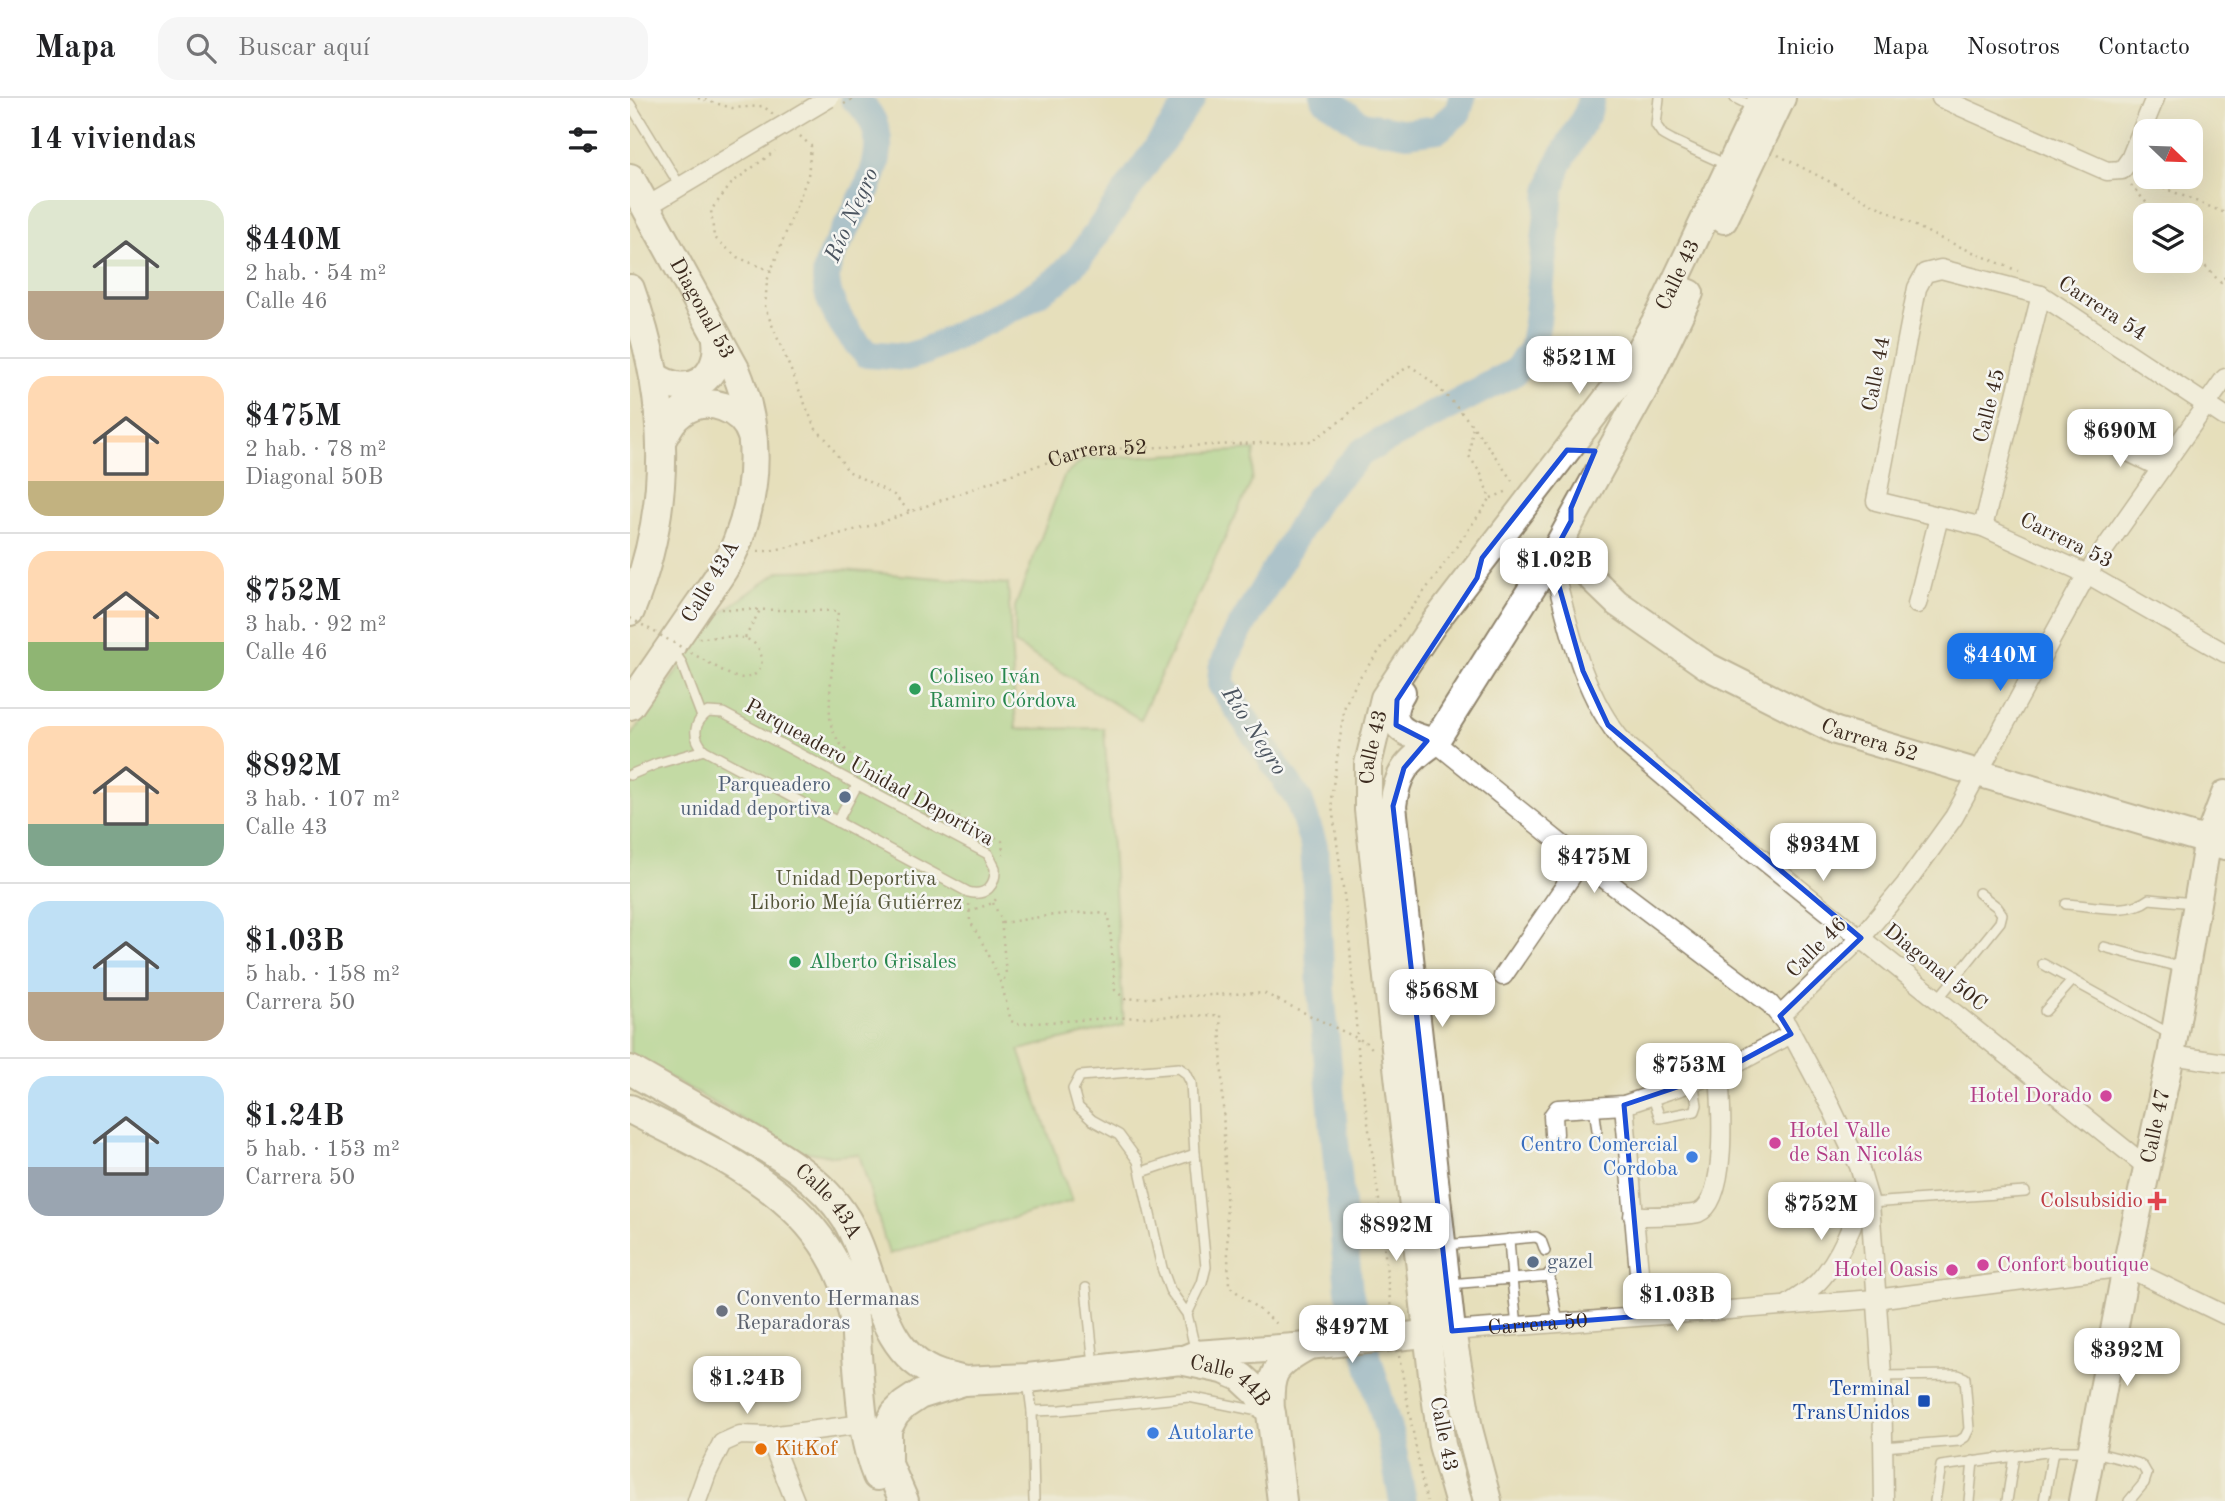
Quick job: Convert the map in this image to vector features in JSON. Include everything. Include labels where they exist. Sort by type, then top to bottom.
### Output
[{"type":"main road","name":"Diagonal 53","points":[[630,177],[743,389],[752,419],[755,445]]},
{"type":"main road","points":[[630,289],[654,376],[662,439],[658,516],[639,564],[630,611]]},
{"type":"main road","points":[[654,376],[676,387],[688,387],[700,382],[710,374],[716,364],[718,339]]},
{"type":"main road","points":[[662,439],[671,422],[684,410],[702,404],[721,405],[737,413],[743,420],[755,445]]},
{"type":"main road","name":"Calle 43A","points":[[630,705],[738,542],[753,491],[755,445]]},
{"type":"main road","name":"Calle 43A","points":[[630,1070],[760,1144],[799,1169],[820,1188],[836,1204],[858,1238],[884,1316],[903,1349],[926,1368],[964,1381]]},
{"type":"main road","name":"Calle 43A","points":[[630,1109],[763,1181],[801,1215],[817,1234],[845,1283],[855,1320],[863,1424],[872,1465],[888,1501]]},
{"type":"main road","name":"Carrera 50","points":[[964,1381],[1095,1371],[1188,1357]]},
{"type":"main road","name":"Calle 44B","points":[[1188,1357],[1241,1377],[1257,1392],[1271,1413],[1283,1501]]},
{"type":"main road","points":[[904,1501],[887,1462],[887,1429],[895,1414],[919,1395],[964,1381]]},
{"type":"street","points":[[646,207],[777,134],[829,98]]},
{"type":"street","name":"Calle 43","points":[[1488,1501],[1440,1332],[1447,1284],[1393,806],[1396,785],[1413,757],[1435,742],[1572,522],[1646,386],[1782,98]]},
{"type":"street","points":[[1941,98],[2107,171],[2122,171],[2130,159],[2155,98]]},
{"type":"street","name":"Calle 43","points":[[1458,1501],[1442,1445],[1440,1332],[1368,810],[1368,764],[1384,698],[1434,622],[1625,375],[1655,321],[1729,166],[1751,101]]},
{"type":"street","name":"Carrera 54","points":[[1941,270],[2041,295],[2225,417]]},
{"type":"street","name":"Calle 44","points":[[1875,501],[1917,288],[1925,273],[1941,270]]},
{"type":"street","name":"Calle 45","points":[[1983,527],[2041,295]]},
{"type":"street","name":"Calle 46","points":[[1780,1016],[1861,938],[1906,885],[1954,817],[2087,574],[2225,378]]},
{"type":"street","points":[[2096,436],[2161,468]]},
{"type":"street","points":[[1567,450],[1590,449],[1595,451],[1596,456],[1571,508],[1572,522]]},
{"type":"street","name":"Carrera 53","points":[[1875,501],[1983,527],[2087,574],[2225,653]]},
{"type":"street","points":[[1917,604],[1939,516]]},
{"type":"street","name":"Carrera 52","points":[[1555,552],[1617,603],[1707,666],[1836,731],[2217,843]]},
{"type":"street","name":"Diagonal 50C","points":[[1555,552],[1583,671],[1608,725],[1638,755],[1861,938],[2147,1167]]},
{"type":"street","points":[[1482,558],[1477,578],[1397,700],[1394,716],[1396,725],[1404,733],[1435,742],[1582,860],[1770,1004],[1780,1016],[1832,1109],[1865,1185],[1870,1203],[1882,1376],[1884,1501]]},
{"type":"street","name":"Calle 47","points":[[2082,1501],[2126,1267],[2172,1046],[2196,904],[2217,843],[2225,794]]},
{"type":"street","points":[[1503,975],[1582,860]]},
{"type":"street","points":[[1554,1134],[1553,1116],[1559,1109],[1624,1105],[1719,1073],[1791,1034]]},
{"type":"street","points":[[2172,1046],[2225,1063]]},
{"type":"street","points":[[1633,1216],[1699,1213],[1710,1203],[1722,1150],[1719,1073]]},
{"type":"street","points":[[1624,1105],[1643,1316]]},
{"type":"street","points":[[1787,1305],[1818,1282],[1830,1264],[1857,1216],[1865,1185]]},
{"type":"street","points":[[2126,1267],[2225,1315]]},
{"type":"street","name":"Carrera 50","points":[[1188,1357],[1440,1332],[1875,1299],[2126,1267]]},
{"type":"street","name":"Calle 44B","points":[[1271,1413],[1270,1388],[1275,1371],[1286,1358],[1316,1346]]},
{"type":"street","points":[[697,1501],[722,1443],[740,1435],[769,1436],[863,1424]]},
{"type":"street","points":[[769,1436],[795,1501]]},
{"type":"lane","points":[[1658,98],[1656,125],[1663,135],[1729,166]]},
{"type":"lane","points":[[630,104],[680,187]]},
{"type":"lane","points":[[670,647],[681,662],[702,717],[695,733],[696,740],[704,750],[968,892]]},
{"type":"lane","name":"Parqueadero Unidad Deportiva","points":[[702,717],[708,712],[723,713],[988,854],[995,868],[992,883],[980,894],[968,892]]},
{"type":"lane","points":[[630,775],[704,750]]},
{"type":"lane","points":[[837,822],[857,785]]},
{"type":"lane","points":[[1938,999],[2000,922],[2002,914],[1997,907],[1979,893]]},
{"type":"lane","points":[[2066,904],[2122,909],[2142,904],[2149,899],[2196,904]]},
{"type":"lane","points":[[2104,947],[2185,968]]},
{"type":"lane","points":[[2043,964],[2073,980],[2172,1046]]},
{"type":"lane","points":[[2045,1012],[2073,980]]},
{"type":"lane","points":[[1187,1314],[1170,1290],[1162,1268],[1138,1161],[1119,1135],[1092,1120],[1078,1107],[1073,1089],[1080,1076],[1179,1068],[1186,1073],[1191,1083],[1206,1267],[1202,1283],[1187,1314],[1188,1357]]},
{"type":"lane","points":[[1652,1095],[1660,1118],[1695,1111],[1697,1105],[1693,1082]]},
{"type":"lane","points":[[1594,1107],[1597,1129]]},
{"type":"lane","points":[[1142,1172],[1195,1154]]},
{"type":"lane","points":[[1870,1203],[2025,1192]]},
{"type":"lane","points":[[1442,1245],[1536,1237],[1541,1240],[1545,1251]]},
{"type":"lane","points":[[1509,1239],[1517,1326]]},
{"type":"lane","points":[[1447,1284],[1549,1274],[1558,1323]]},
{"type":"lane","points":[[1086,1288],[1095,1371]]},
{"type":"lane","points":[[1882,1376],[1958,1375],[1965,1378],[1969,1429],[1959,1441],[1883,1447]]},
{"type":"lane","points":[[1028,1378],[1032,1410],[1034,1501]]},
{"type":"lane","points":[[1032,1410],[1061,1410],[1189,1397],[1271,1413]]},
{"type":"lane","points":[[2044,1501],[2053,1451]]},
{"type":"lane","points":[[1935,1501],[1941,1466],[2053,1451],[2091,1451],[2143,1467],[2147,1474],[2144,1483],[2129,1501]]},
{"type":"lane","points":[[2007,1501],[2014,1456]]},
{"type":"lane","points":[[1969,1501],[1973,1461]]},
{"type":"path","points":[[698,98],[732,108],[763,106],[777,134],[711,210],[714,237],[737,257],[771,271]]},
{"type":"path","points":[[804,130],[798,134],[811,146],[808,176],[767,281],[765,308],[816,428],[848,471],[894,495],[910,512]]},
{"type":"path","points":[[1760,146],[1937,237],[2021,272]]},
{"type":"path","points":[[2122,171],[2225,213]]},
{"type":"path","points":[[2122,171],[2134,191],[2146,203]]},
{"type":"path","points":[[2203,264],[2221,283],[2225,277]]},
{"type":"path","name":"Carrera 52","points":[[751,548],[768,551],[794,546],[880,523],[1085,450],[1312,441],[1343,419],[1384,382],[1410,366],[1430,381],[1472,425],[1527,503]]},
{"type":"path","points":[[718,609],[838,611],[830,708],[831,728],[840,742],[853,758],[861,763],[1002,841],[1004,866]]},
{"type":"path","points":[[745,638],[760,610]]},
{"type":"path","points":[[630,618],[732,676],[745,680],[755,676],[761,668],[762,656],[757,645],[745,638],[698,638]]},
{"type":"path","points":[[968,892],[970,921],[1002,986],[1011,1021],[1018,1024],[1220,1015],[1229,1286],[1253,1306],[1316,1346]]},
{"type":"path","points":[[970,911],[993,903],[1000,894]]},
{"type":"path","points":[[993,903],[1002,923],[1006,974],[1002,986]]},
{"type":"path","points":[[1002,923],[1082,914],[1109,915],[1115,990],[1125,999],[1266,994],[1365,1042]]},
{"type":"highlighted area","points":[[1567,450],[1595,451],[1571,508],[1571,521],[1551,558],[1583,671],[1608,725],[1861,938],[1780,1016],[1791,1034],[1719,1073],[1624,1105],[1643,1316],[1452,1331],[1393,806],[1404,768],[1427,741],[1396,725],[1397,700],[1477,578],[1482,558]]},
{"type":"green space","points":[[1255,450],[1251,483],[1140,719],[1015,644],[1015,607],[1064,476],[1084,459]]},
{"type":"green space","name":"Unidad Deportiva Liborio Mejía Gutiérrez","points":[[843,570],[1008,584],[1016,729],[1104,728],[1124,1025],[1019,1050],[1072,1201],[889,1254],[859,1154],[832,1156],[796,1150],[630,1055],[630,738],[714,618],[780,571]]},
{"type":"waterway","name":"Río Negro","points":[[854,98],[869,114],[876,130],[876,165],[829,261],[826,273],[827,289],[840,320],[867,354],[906,357],[926,351],[1020,304],[1056,281],[1080,257],[1192,98]]},
{"type":"waterway","name":"Río Negro","points":[[1324,98],[1362,125],[1407,133],[1438,129],[1458,112],[1462,98]]},
{"type":"waterway","name":"Río Negro","points":[[1403,1501],[1390,1436],[1349,1291],[1321,990],[1314,846],[1299,800],[1221,684],[1222,669],[1234,639],[1317,499],[1362,452],[1515,372],[1532,349],[1550,192],[1558,165],[1588,112],[1591,98]]},
{"type":"place","name":"Coliseo Iván Ramiro Córdova","points":[[915,689]]},
{"type":"place","name":"Parqueadero unidad deportiva","points":[[845,797]]},
{"type":"place","name":"Alberto Grisales","points":[[795,962]]},
{"type":"place","name":"Hotel Dorado","points":[[2106,1096]]},
{"type":"place","name":"Hotel Valle de San Nicolás","points":[[1775,1143]]},
{"type":"place","name":"Centro Comercial Cordoba","points":[[1692,1157]]},
{"type":"place","name":"Colsubsidio","points":[[2157,1201]]},
{"type":"place","name":"gazel","points":[[1533,1262]]},
{"type":"place","name":"Confort boutique","points":[[1983,1265]]},
{"type":"place","name":"Hotel Oasis","points":[[1952,1270]]},
{"type":"place","name":"Convento Hermanas Reparadoras","points":[[722,1311]]},
{"type":"place","name":"Terminal TransUnidos","points":[[1924,1401]]},
{"type":"place","name":"Autolarte","points":[[1153,1433]]},
{"type":"place","name":"KitKof","points":[[761,1449]]}]
